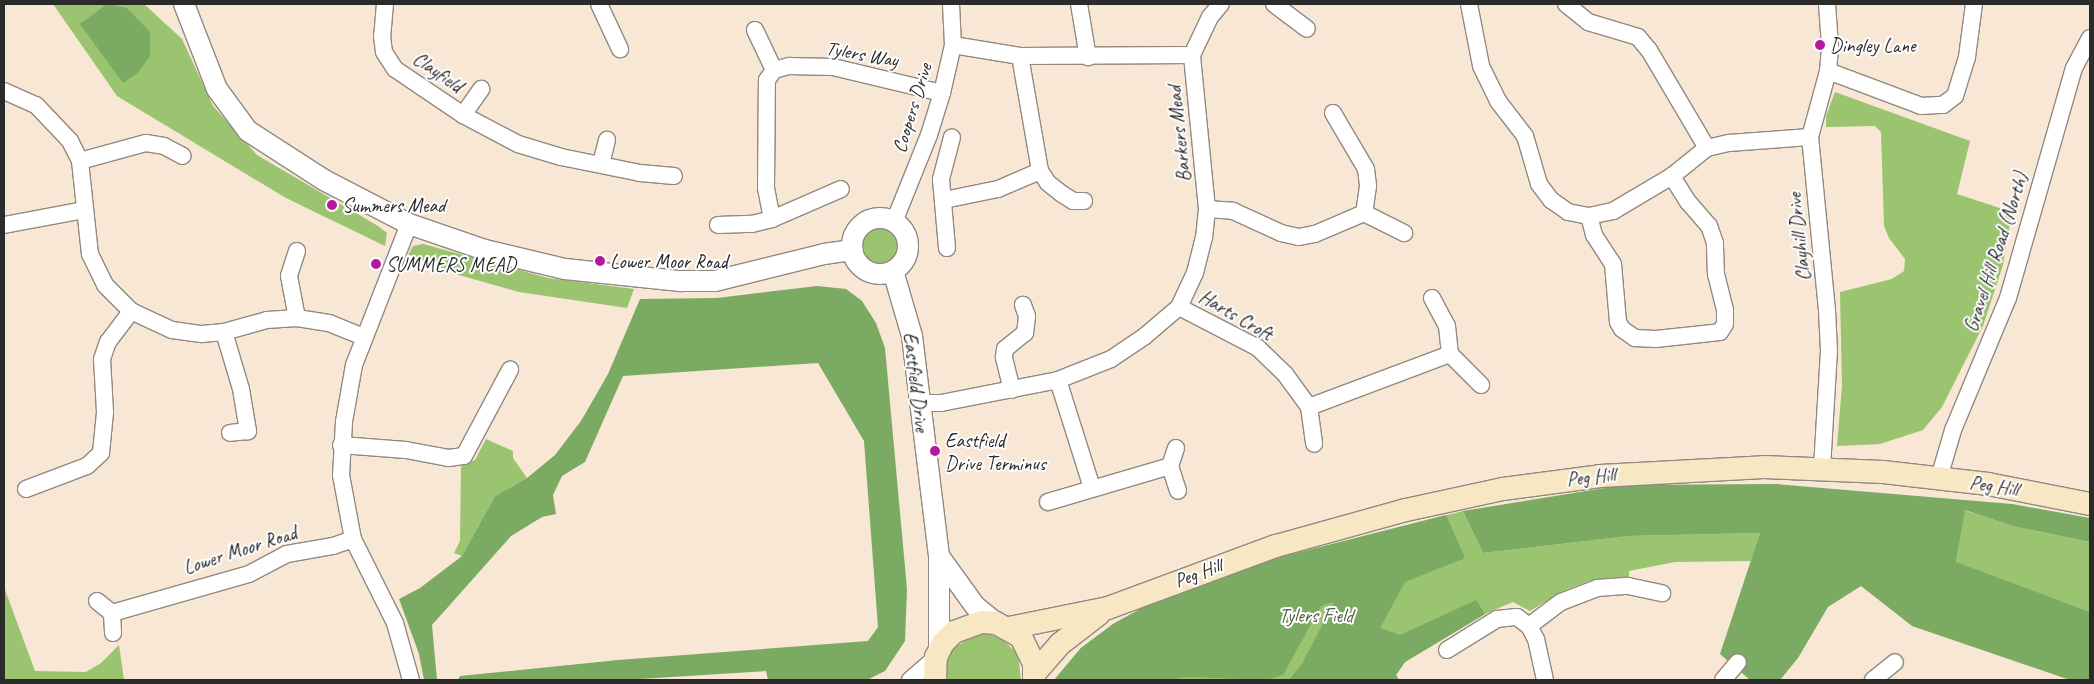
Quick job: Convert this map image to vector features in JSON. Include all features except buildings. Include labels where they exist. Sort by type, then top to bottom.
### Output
[{"type":"main road","name":"Peg Hill","points":[[1108,608],[1276,546],[1406,510],[1494,491],[1660,471],[1822,468],[1939,478],[2090,504]]},
{"type":"main road","points":[[935,680],[938,654],[954,632],[968,624],[1003,626],[1108,608]]},
{"type":"main road","points":[[1034,677],[1060,644],[1108,608]]},
{"type":"main road","points":[[1003,626],[1029,648],[1034,677]]},
{"type":"street","points":[[184,4],[218,89],[248,131],[317,176],[409,224],[485,250],[565,269],[680,282],[715,281],[824,254],[853,250]]},
{"type":"street","name":"Clayfield","points":[[385,4],[382,36],[384,52],[395,69],[463,115],[518,144],[640,173],[674,176]]},
{"type":"street","points":[[599,4],[620,49]]},
{"type":"street","name":"Coopers Drive","points":[[894,222],[929,135],[942,93],[953,45],[951,4]]},
{"type":"street","points":[[1080,4],[1088,57]]},
{"type":"street","points":[[953,45],[1020,56],[1088,57],[1192,54],[1210,17],[1221,4]]},
{"type":"street","points":[[1274,4],[1307,29]]},
{"type":"street","points":[[1469,4],[1481,66],[1498,101],[1525,136],[1539,184],[1552,200],[1568,212],[1589,216],[1613,211],[1672,176],[1707,148],[1729,143],[1810,137]]},
{"type":"street","points":[[1566,4],[1588,22],[1638,37],[1649,50],[1707,148]]},
{"type":"street","name":"Clayhill Drive","points":[[1822,468],[1828,351],[1827,310],[1810,137],[1828,71],[1830,46],[1827,4]]},
{"type":"street","points":[[1828,71],[1921,106],[1943,105],[1955,96],[1967,57],[1974,4]]},
{"type":"street","points":[[755,30],[774,70],[767,80],[766,188],[772,219]]},
{"type":"street","name":"Gravel Hill Road (North)","points":[[1939,478],[1954,430],[2008,298],[2074,68],[2090,38]]},
{"type":"street","name":"Barkers Mead","points":[[920,403],[941,403],[1058,380],[1111,359],[1145,336],[1179,307],[1195,273],[1204,238],[1207,209],[1192,54]]},
{"type":"street","points":[[1020,56],[1040,171],[1048,183],[1062,194],[1073,201],[1084,201]]},
{"type":"street","name":"Tylers Way","points":[[774,70],[789,66],[833,67],[942,93]]},
{"type":"street","name":"Clayfield","points":[[463,115],[481,89]]},
{"type":"street","points":[[4,91],[36,105],[70,141],[80,162],[90,254],[97,272],[115,298],[131,311],[172,330],[202,334],[224,332],[267,320],[298,318],[329,323],[363,337]]},
{"type":"street","points":[[1333,113],[1366,170],[1368,186],[1364,213]]},
{"type":"street","points":[[947,248],[941,179],[952,137]]},
{"type":"street","points":[[600,164],[607,140]]},
{"type":"street","points":[[80,162],[146,144],[164,146],[184,156]]},
{"type":"street","points":[[944,200],[998,190],[1040,171]]},
{"type":"street","points":[[1589,216],[1594,235],[1613,264],[1618,322],[1622,329],[1635,338],[1656,339],[1720,332],[1725,324],[1725,310],[1716,275],[1715,243],[1709,226],[1688,202],[1672,176]]},
{"type":"street","points":[[718,225],[752,224],[772,219],[841,189]]},
{"type":"street","points":[[1207,209],[1233,211],[1281,233],[1299,237],[1315,234],[1364,213],[1404,233]]},
{"type":"street","points":[[4,225],[84,210]]},
{"type":"street","points":[[879,218],[894,222],[904,232],[908,246],[901,265],[893,270],[872,272],[856,260],[853,250],[853,240],[864,223],[879,218]]},
{"type":"street","points":[[409,224],[363,337],[349,389],[342,445],[341,475],[353,539],[395,623],[411,680]]},
{"type":"street","points":[[297,251],[289,276],[298,318]]},
{"type":"street","name":"Eastfield Drive","points":[[893,270],[908,320],[939,556],[938,654]]},
{"type":"street","points":[[1432,298],[1447,326],[1450,354],[1481,384]]},
{"type":"street","points":[[1012,390],[1004,357],[1006,349],[1025,332],[1026,316],[1023,305]]},
{"type":"street","name":"Harts Croft","points":[[1179,307],[1258,348],[1285,374],[1309,407],[1314,444]]},
{"type":"street","points":[[26,489],[88,466],[101,453],[105,412],[102,359],[108,342],[131,311]]},
{"type":"street","points":[[224,332],[241,390],[248,431],[230,433]]},
{"type":"street","points":[[1309,407],[1450,354]]},
{"type":"street","points":[[342,445],[406,450],[449,458],[464,456],[510,370]]},
{"type":"street","points":[[1058,380],[1092,488]]},
{"type":"street","points":[[1176,448],[1170,466],[1178,491]]},
{"type":"street","points":[[1048,502],[1170,466]]},
{"type":"street","name":"Lower Moor Road","points":[[112,612],[249,574],[287,554],[333,546],[353,539]]},
{"type":"street","name":"Eastfield Drive","points":[[939,556],[975,606],[1003,626]]},
{"type":"street","points":[[1529,626],[1561,602],[1597,588],[1628,586],[1662,592]]},
{"type":"street","points":[[97,601],[112,612],[113,633]]},
{"type":"street","points":[[1447,650],[1497,619],[1512,616],[1529,626],[1536,639],[1544,680]]},
{"type":"street","points":[[910,680],[938,654]]},
{"type":"street","points":[[1722,680],[1738,662]]},
{"type":"street","points":[[1873,680],[1895,662]]},
{"type":"green space","points":[[53,4],[144,4],[182,39],[213,106],[257,155],[378,226],[387,233],[385,246],[286,198],[117,96]]},
{"type":"green space","points":[[107,4],[127,8],[150,32],[150,56],[138,73],[123,83],[80,24]]},
{"type":"green space","points":[[1835,92],[1970,141],[1957,194],[2012,212],[2003,265],[1983,326],[1942,407],[1923,430],[1880,444],[1837,446],[1842,386],[1840,292],[1892,279],[1904,271],[1905,259],[1889,238],[1884,226],[1881,132],[1875,126],[1826,127],[1826,116]]},
{"type":"green space","points":[[880,228],[892,234],[898,246],[892,258],[880,264],[868,258],[862,246],[868,234]]},
{"type":"green space","points":[[423,244],[548,278],[634,289],[627,308],[519,292],[459,275],[408,255],[413,246]]},
{"type":"green space","points":[[817,286],[846,289],[862,301],[876,323],[885,348],[907,589],[905,641],[885,671],[867,680],[768,680],[766,671],[624,680],[458,680],[460,676],[618,660],[868,641],[878,627],[864,441],[818,363],[623,376],[585,462],[562,476],[553,495],[556,514],[542,517],[511,536],[432,625],[437,680],[424,680],[419,654],[399,599],[420,588],[462,556],[495,496],[527,478],[555,455],[581,421],[608,374],[640,299],[717,298]]},
{"type":"green space","points":[[486,439],[513,451],[513,458],[527,478],[495,496],[462,556],[454,553],[460,541],[461,466],[475,460]]},
{"type":"green space","points":[[1776,484],[2012,504],[2090,518],[2090,542],[2012,526],[1965,510],[1956,562],[2090,612],[2090,680],[2070,680],[1912,626],[1861,586],[1828,607],[1798,658],[1780,680],[1750,680],[1720,654],[1760,533],[1629,536],[1483,553],[1463,511],[1623,485]]},
{"type":"green space","points":[[1964,510],[2012,526],[2090,542],[2090,612],[1956,563]]},
{"type":"green space","name":"Tylers Field","points":[[1463,511],[1483,553],[1629,536],[1760,533],[1751,561],[1675,562],[1629,571],[1629,578],[1589,581],[1563,591],[1530,611],[1513,602],[1485,614],[1405,662],[1396,675],[1399,680],[1054,680],[1081,648],[1113,624],[1144,607],[1277,558]]},
{"type":"green space","name":"Tylers Field","points":[[1446,515],[1465,558],[1405,582],[1380,628],[1400,635],[1476,600],[1485,614],[1405,662],[1396,675],[1399,680],[1289,680],[1302,664],[1334,602],[1321,606],[1283,675],[1266,680],[1189,677],[1168,680],[1054,680],[1081,648],[1113,624],[1144,607],[1277,558]]},
{"type":"green space","points":[[4,587],[35,671],[86,672],[101,663],[119,645],[124,680],[4,680]]},
{"type":"green space","points":[[988,634],[1001,638],[1018,654],[1021,680],[946,680],[947,659],[954,648],[974,635]]},
{"type":"place","name":"Dingley Lane","points":[[1820,45]]},
{"type":"place","name":"Summers Mead","points":[[332,205]]},
{"type":"place","name":"Lower Moor Road","points":[[600,261]]},
{"type":"place","name":"SUMMERS MEAD","points":[[376,264]]},
{"type":"place","name":"Eastfield Drive Terminus","points":[[935,451]]}]
